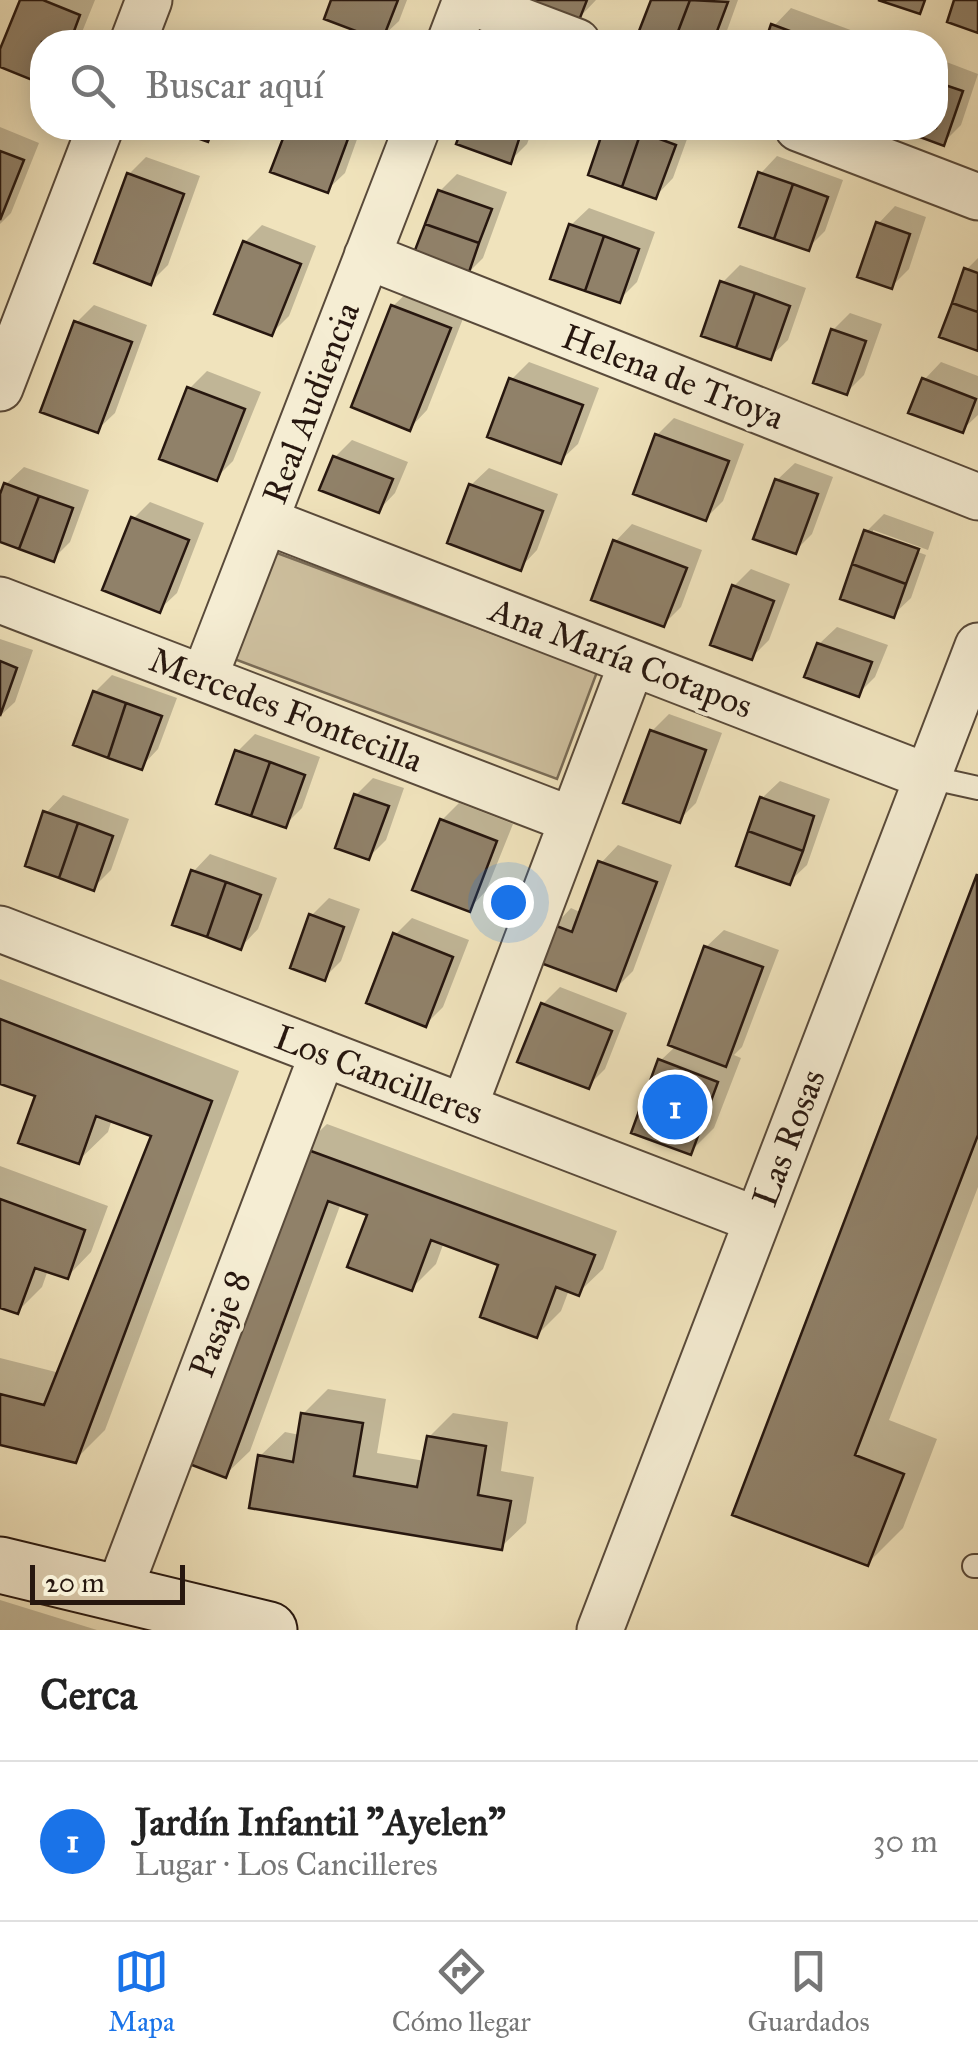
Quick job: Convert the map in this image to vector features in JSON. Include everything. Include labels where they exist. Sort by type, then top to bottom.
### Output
[{"type":"street","points":[[138,30],[149,0]]},
{"type":"street","points":[[455,30],[466,0],[545,30]]},
{"type":"street","points":[[0,388],[95,140]]},
{"type":"street","name":"Real Audiencia","points":[[204,678],[412,140]]},
{"type":"street","points":[[830,140],[978,196]]},
{"type":"street","name":"Helena de Troya","points":[[367,256],[978,497]]},
{"type":"street","name":"Ana María Cotapos","points":[[266,521],[928,777]]},
{"type":"street","name":"Mercedes Fontecilla","points":[[0,600],[572,820]]},
{"type":"street","name":"Las Rosas","points":[[600,1630],[978,646]]},
{"type":"street","points":[[464,1107],[632,662]]},
{"type":"street","name":"Los Cancilleres","points":[[0,929],[757,1220]]},
{"type":"street","name":"Pasaje 8","points":[[117,1595],[323,1053]]},
{"type":"street","points":[[0,1565],[269,1630]]},
{"type":"lane","name":"Ana María Cotapos","points":[[928,777],[978,788]]},
{"type":"shaded area","points":[[269,550],[597,672],[557,779],[229,657]]},
{"type":"building","points":[[20,0],[43,0],[80,15],[74,30],[30,30],[30,79],[0,67],[0,49]]},
{"type":"building","points":[[331,0],[398,0],[386,30],[353,30],[324,19]]},
{"type":"building","points":[[517,0],[587,0],[578,23]]},
{"type":"building","points":[[651,0],[690,0],[679,30],[639,30]]},
{"type":"building","points":[[690,0],[728,2],[718,30],[679,30]]},
{"type":"building","points":[[878,0],[925,0],[920,14]]},
{"type":"building","points":[[954,0],[978,0],[978,33],[947,22]]},
{"type":"building","points":[[948,86],[963,91],[948,134]]},
{"type":"building","points":[[282,140],[348,140],[328,193],[270,172]]},
{"type":"building","points":[[458,140],[519,140],[511,164],[456,144]]},
{"type":"building","points":[[600,140],[638,140],[622,187],[588,175]]},
{"type":"building","points":[[638,140],[663,140],[676,145],[656,199],[622,187]]},
{"type":"building","points":[[0,151],[24,160],[0,220]]},
{"type":"building","points":[[758,172],[793,184],[774,239],[739,227]]},
{"type":"building","points":[[127,173],[184,194],[151,285],[94,263]]},
{"type":"building","points":[[793,184],[828,197],[809,251],[774,239]]},
{"type":"building","points":[[438,190],[492,209],[479,243],[425,224]]},
{"type":"building","points":[[876,222],[910,234],[892,289],[857,277]]},
{"type":"building","points":[[425,224],[479,243],[467,278],[412,258]]},
{"type":"building","points":[[569,224],[604,236],[585,291],[550,279]]},
{"type":"building","points":[[604,236],[639,249],[620,303],[585,291]]},
{"type":"building","points":[[243,241],[301,264],[272,336],[214,314]]},
{"type":"building","points":[[964,268],[978,273],[978,312],[952,303]]},
{"type":"building","points":[[720,281],[755,293],[736,348],[701,336]]},
{"type":"building","points":[[755,293],[790,306],[771,360],[736,348]]},
{"type":"building","points":[[952,303],[978,312],[978,351],[939,337]]},
{"type":"building","points":[[391,305],[451,328],[410,431],[351,407]]},
{"type":"building","points":[[74,321],[132,342],[98,433],[40,412]]},
{"type":"building","points":[[831,329],[866,341],[847,395],[813,383]]},
{"type":"building","points":[[509,378],[583,405],[561,464],[487,437]]},
{"type":"building","points":[[922,378],[976,399],[963,433],[908,413]]},
{"type":"building","points":[[187,387],[245,409],[217,481],[159,459]]},
{"type":"building","points":[[655,434],[729,461],[706,521],[633,494]]},
{"type":"building","points":[[333,456],[393,479],[379,513],[319,490]]},
{"type":"building","points":[[775,479],[818,494],[796,554],[753,539]]},
{"type":"building","points":[[4,483],[39,496],[19,549],[0,542],[0,494]]},
{"type":"building","points":[[469,484],[543,511],[521,571],[447,543]]},
{"type":"building","points":[[39,496],[73,508],[54,562],[19,549]]},
{"type":"building","points":[[131,517],[189,540],[160,613],[102,590]]},
{"type":"building","points":[[864,530],[919,549],[906,584],[852,564]]},
{"type":"building","points":[[613,540],[687,568],[664,627],[591,600]]},
{"type":"building","points":[[852,564],[906,584],[894,618],[840,599]]},
{"type":"building","points":[[732,585],[774,601],[752,660],[710,645]]},
{"type":"building","points":[[817,643],[872,662],[859,697],[804,677]]},
{"type":"building","points":[[0,661],[17,668],[0,716]]},
{"type":"building","points":[[93,691],[126,703],[108,758],[73,745]]},
{"type":"building","points":[[126,703],[162,716],[142,770],[108,758]]},
{"type":"building","points":[[650,730],[706,750],[680,823],[623,803]]},
{"type":"building","points":[[235,750],[270,762],[251,816],[216,804]]},
{"type":"building","points":[[270,762],[305,775],[286,828],[251,816]]},
{"type":"building","points":[[354,794],[389,806],[369,860],[335,848]]},
{"type":"building","points":[[760,797],[814,816],[803,851],[748,831]]},
{"type":"building","points":[[43,811],[78,823],[59,878],[25,866]]},
{"type":"building","points":[[440,819],[497,841],[470,912],[412,890]]},
{"type":"building","points":[[78,823],[113,836],[94,891],[59,878]]},
{"type":"building","points":[[748,831],[803,851],[790,885],[736,866]]},
{"type":"building","points":[[598,861],[657,882],[616,991],[538,962],[551,924],[572,932]]},
{"type":"building","points":[[191,870],[226,882],[207,937],[172,925]]},
{"type":"building","points":[[977,874],[978,1135],[855,1455],[904,1474],[868,1566],[732,1515]]},
{"type":"building","points":[[226,882],[261,895],[241,950],[207,937]]},
{"type":"building","points":[[309,914],[344,927],[325,981],[290,968]]},
{"type":"building","points":[[393,933],[453,957],[426,1027],[366,1003]]},
{"type":"building","points":[[704,946],[763,967],[726,1067],[668,1045]]},
{"type":"building","points":[[541,1003],[612,1031],[589,1089],[517,1062]]},
{"type":"building","points":[[0,1019],[212,1101],[76,1463],[0,1445],[0,1394],[44,1405],[151,1136],[96,1116],[79,1164],[18,1143],[35,1096],[0,1084]]},
{"type":"building","points":[[658,1059],[718,1082],[691,1155],[631,1133]]},
{"type":"building","points":[[300,1147],[595,1255],[579,1296],[556,1287],[537,1338],[480,1317],[498,1265],[431,1240],[412,1291],[347,1267],[367,1215],[328,1201],[226,1478],[184,1462]]},
{"type":"building","points":[[0,1199],[85,1230],[68,1279],[35,1268],[18,1314],[0,1308]]},
{"type":"building","points":[[301,1413],[363,1423],[354,1476],[417,1487],[427,1436],[486,1446],[478,1495],[511,1501],[502,1550],[249,1508],[258,1455],[293,1462]]},
{"type":"place","name":"Jardín Infantil \"Ayelen\"","points":[[675,1107]]}]
